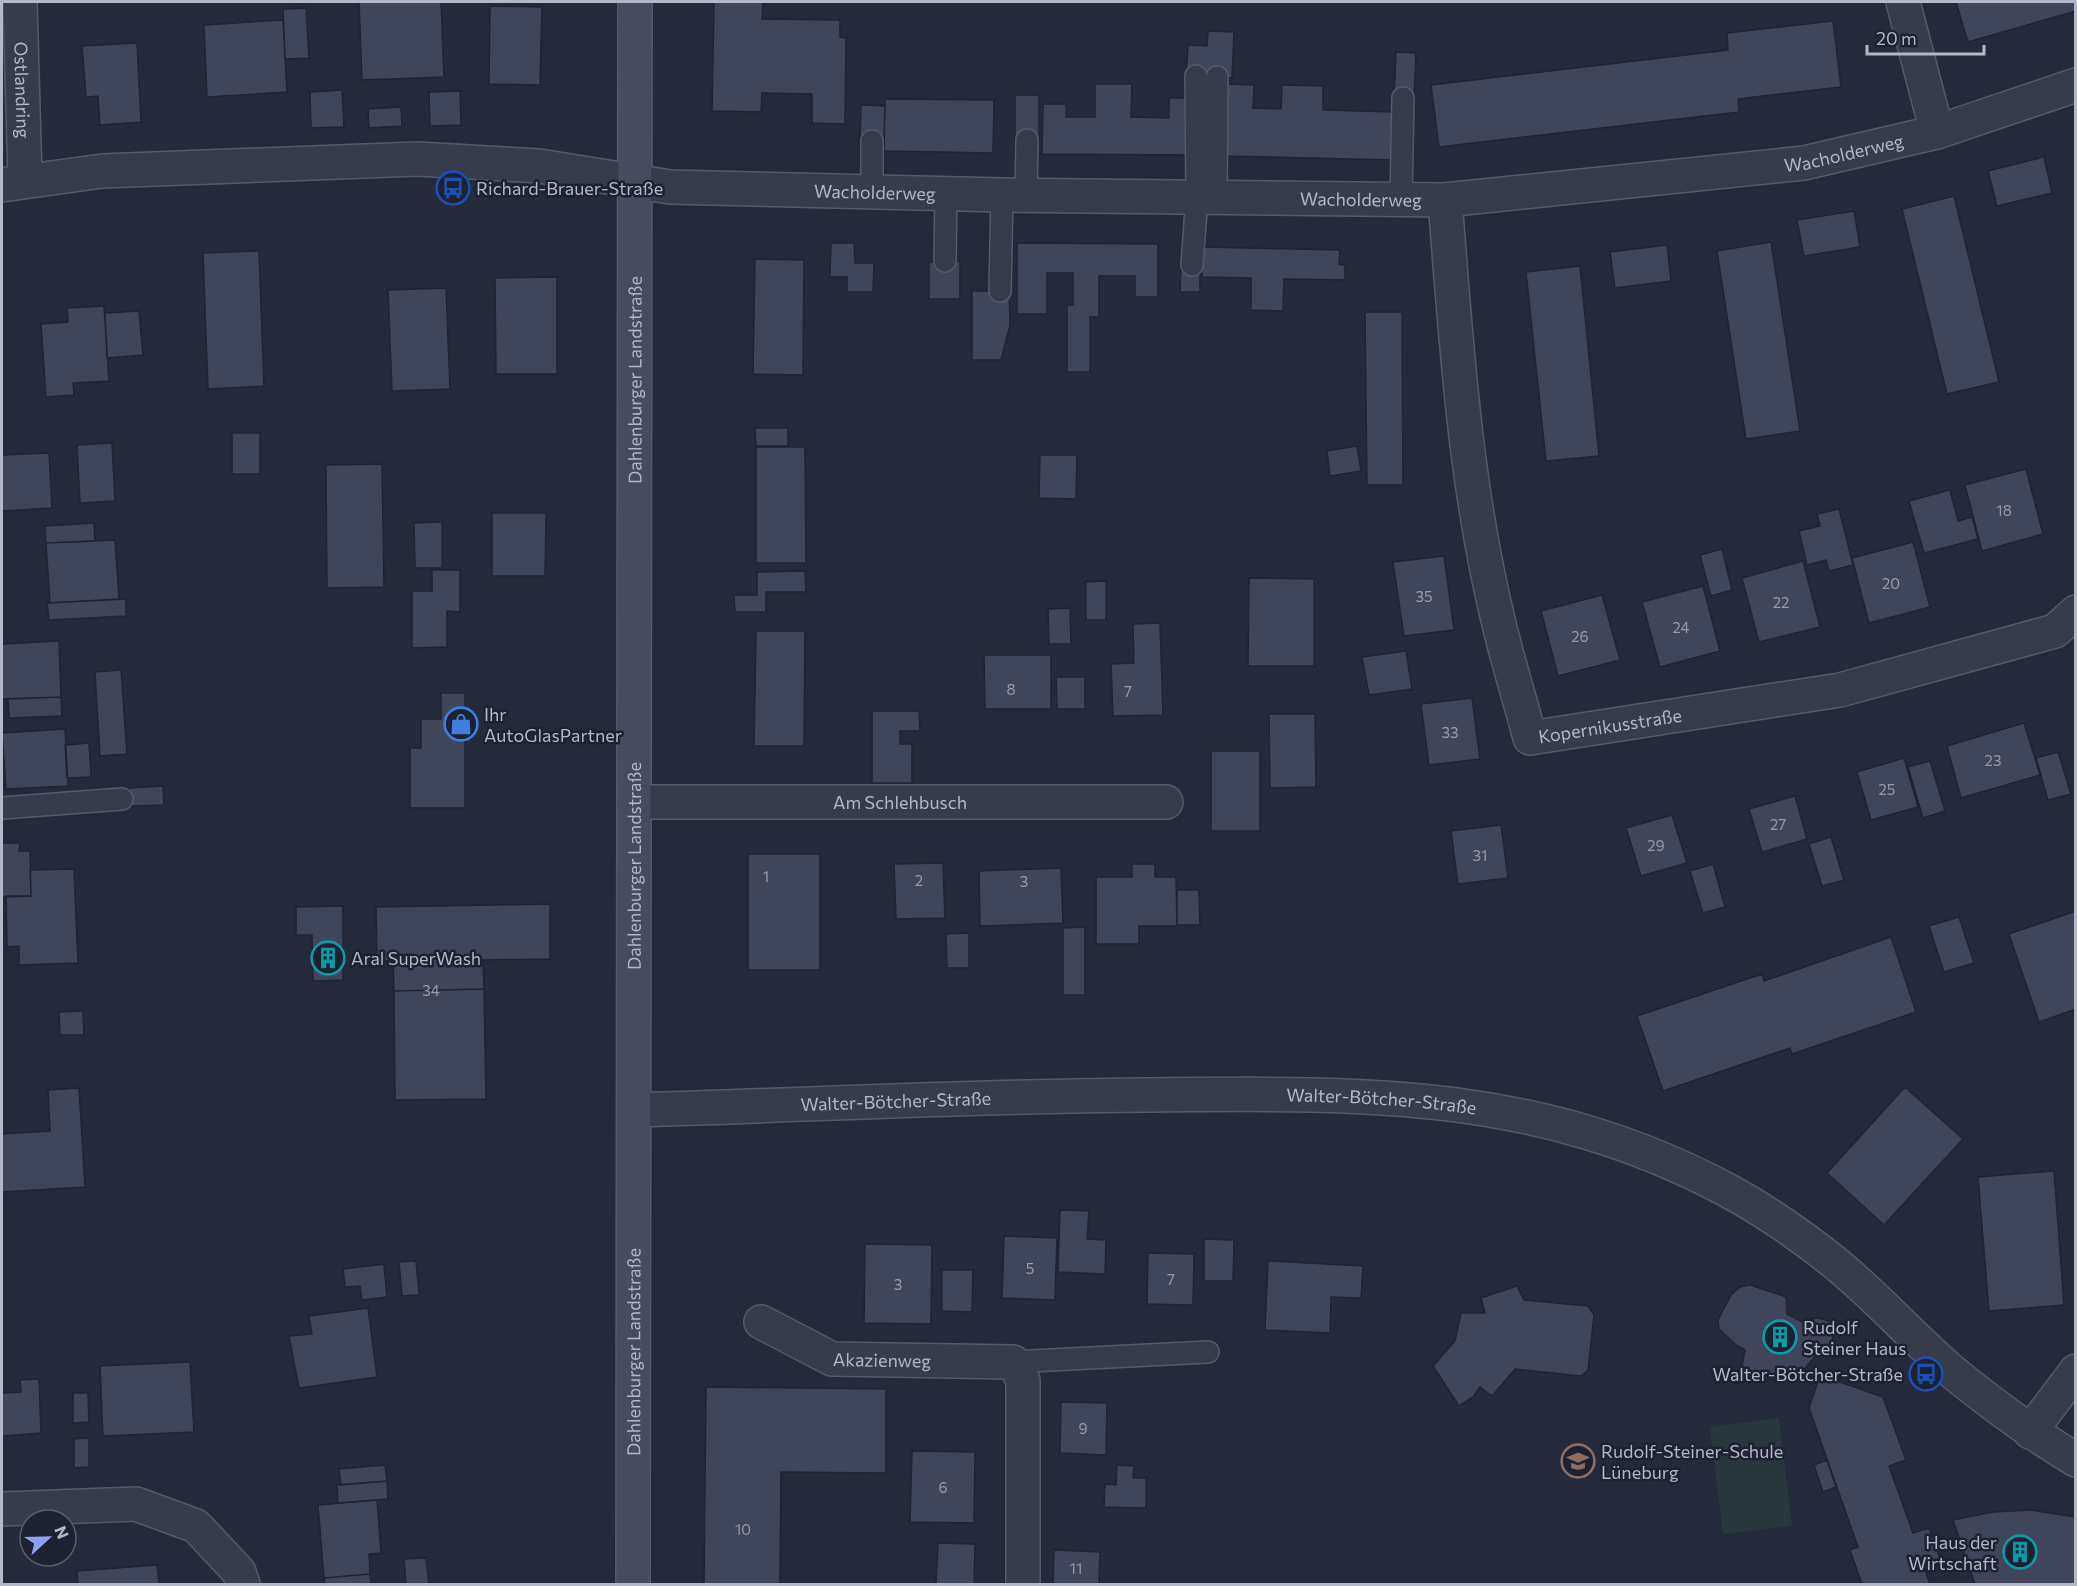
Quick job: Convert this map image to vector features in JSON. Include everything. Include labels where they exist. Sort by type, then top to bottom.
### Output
[{"type":"main road","name":"Dahlenburger Landstraße","points":[[633,1584],[634,2]]},
{"type":"street","name":"Ostlandring","points":[[13,182],[20,2]]},
{"type":"street","points":[[1902,2],[1937,132]]},
{"type":"street","name":"Wacholderweg","points":[[635,181],[670,187],[946,194],[1445,200],[1804,163],[1937,132],[2076,85]]},
{"type":"street","points":[[13,182],[102,171],[428,159],[539,166],[635,181]]},
{"type":"street","name":"Kopernikusstraße","points":[[1445,200],[1457,353],[1477,509],[1498,623],[1530,738],[1840,690],[2055,631],[2076,612]]},
{"type":"street","name":"Am Schlehbusch","points":[[634,802],[1166,802]]},
{"type":"street","name":"Walter-Bötcher-Straße","points":[[634,1110],[1095,1095],[1296,1094],[1422,1100],[1490,1108],[1556,1122],[1674,1164],[1728,1190],[1780,1223],[1830,1259],[1954,1373],[2030,1432],[2076,1460]]},
{"type":"street","name":"Akazienweg","points":[[761,1322],[832,1359],[1013,1362]]},
{"type":"street","points":[[1013,1362],[1023,1380],[1023,1584]]},
{"type":"street","points":[[2030,1432],[2076,1371]]},
{"type":"street","points":[[2,1509],[136,1504],[196,1526],[239,1572],[243,1584]]},
{"type":"lane","points":[[1192,265],[1207,197],[1206,76]]},
{"type":"lane","points":[[1401,199],[1403,98]]},
{"type":"lane","points":[[1000,291],[1014,195],[1027,140]]},
{"type":"lane","points":[[872,141],[872,192]]},
{"type":"lane","points":[[945,261],[946,194]]},
{"type":"lane","points":[[2,808],[122,799]]},
{"type":"lane","name":"Akazienweg","points":[[1013,1362],[1209,1352]]},
{"type":"shaded area","points":[[1779,1418],[1792,1526],[1723,1534],[1710,1427]]},
{"type":"building","points":[[359,2],[441,2],[444,77],[362,80]]},
{"type":"building","points":[[714,2],[763,2],[762,19],[840,20],[840,37],[846,38],[845,124],[812,123],[812,94],[762,93],[761,112],[712,111]]},
{"type":"building","points":[[1956,2],[2076,2],[2076,11],[1968,42]]},
{"type":"building","points":[[490,6],[542,7],[540,85],[489,84]]},
{"type":"building","points":[[306,8],[309,58],[285,59],[283,9]]},
{"type":"building","points":[[283,20],[287,92],[207,97],[204,25]]},
{"type":"building","points":[[1833,21],[1841,87],[1738,99],[1739,112],[1439,147],[1431,85],[1728,50],[1727,33]]},
{"type":"building","points":[[1208,31],[1234,32],[1232,78],[1186,75],[1188,45],[1207,46]]},
{"type":"building","points":[[137,43],[141,122],[100,125],[98,96],[86,97],[82,46]]},
{"type":"building","points":[[1396,52],[1416,53],[1414,98],[1394,97]]},
{"type":"building","points":[[1095,84],[1132,84],[1131,117],[1169,118],[1169,98],[1191,98],[1191,155],[1042,154],[1043,104],[1066,104],[1066,117],[1095,117]]},
{"type":"building","points":[[1228,84],[1254,85],[1253,108],[1281,109],[1282,85],[1323,86],[1323,110],[1395,112],[1394,160],[1226,156]]},
{"type":"building","points":[[342,90],[344,127],[311,128],[310,92]]},
{"type":"building","points":[[460,91],[461,125],[430,126],[429,92]]},
{"type":"building","points":[[1015,95],[1039,95],[1039,140],[1015,140]]},
{"type":"building","points":[[885,99],[994,100],[993,153],[884,151]]},
{"type":"building","points":[[861,105],[885,106],[884,141],[860,141]]},
{"type":"building","points":[[401,107],[402,126],[369,128],[368,109]]},
{"type":"building","points":[[2044,157],[2052,193],[1997,206],[1988,171]]},
{"type":"building","points":[[1954,196],[1999,382],[1947,394],[1902,209]]},
{"type":"building","points":[[1854,211],[1860,247],[1804,256],[1797,220]]},
{"type":"building","points":[[1771,242],[1800,431],[1746,439],[1717,251]]},
{"type":"building","points":[[831,243],[854,243],[855,263],[874,263],[873,292],[847,292],[847,277],[830,277]]},
{"type":"building","points":[[1017,243],[1158,244],[1158,297],[1135,297],[1135,276],[1099,276],[1099,317],[1090,317],[1090,372],[1067,372],[1067,305],[1073,305],[1073,273],[1047,273],[1047,314],[1017,314]]},
{"type":"building","points":[[1667,245],[1671,281],[1615,288],[1610,252]]},
{"type":"building","points":[[1202,247],[1340,250],[1339,264],[1345,265],[1345,280],[1284,279],[1283,311],[1251,310],[1251,278],[1202,277]]},
{"type":"building","points":[[259,251],[264,386],[208,389],[203,253]]},
{"type":"building","points":[[755,259],[804,260],[803,375],[753,374]]},
{"type":"building","points":[[960,261],[960,299],[929,299],[929,262]]},
{"type":"building","points":[[1181,265],[1200,265],[1200,292],[1180,292]]},
{"type":"building","points":[[1580,266],[1599,456],[1546,461],[1526,272]]},
{"type":"building","points":[[557,277],[557,374],[496,374],[495,278]]},
{"type":"building","points":[[446,288],[450,389],[392,391],[388,290]]},
{"type":"building","points":[[972,291],[1009,291],[1010,325],[1001,360],[972,360]]},
{"type":"building","points":[[104,306],[109,381],[73,383],[74,395],[46,397],[41,324],[68,322],[67,308]]},
{"type":"building","points":[[139,311],[143,355],[107,358],[105,313]]},
{"type":"building","points":[[1365,312],[1402,312],[1403,485],[1367,485]]},
{"type":"building","points":[[755,428],[788,428],[788,446],[756,446]]},
{"type":"building","points":[[232,433],[260,433],[260,474],[232,474]]},
{"type":"building","points":[[112,443],[115,501],[80,503],[77,445]]},
{"type":"building","points":[[1357,446],[1361,471],[1330,476],[1327,451]]},
{"type":"building","points":[[756,447],[805,447],[806,563],[756,563]]},
{"type":"building","points":[[49,453],[52,508],[2,511],[2,455]]},
{"type":"building","points":[[1040,455],[1077,455],[1076,499],[1039,498]]},
{"type":"building","points":[[382,464],[384,587],[327,588],[326,465]]},
{"type":"building","points":[[2026,469],[2043,534],[1982,551],[1965,485]]},
{"type":"building","points":[[1950,490],[1958,521],[1972,517],[1978,539],[1924,553],[1909,501]]},
{"type":"building","points":[[1839,509],[1853,565],[1829,571],[1826,560],[1807,565],[1799,531],[1820,526],[1817,514]]},
{"type":"building","points":[[492,513],[546,513],[545,576],[492,576]]},
{"type":"building","points":[[442,522],[442,568],[415,568],[414,523]]},
{"type":"building","points":[[94,523],[95,541],[46,543],[45,526]]},
{"type":"building","points":[[115,540],[119,599],[50,603],[46,543]]},
{"type":"building","points":[[1913,542],[1930,607],[1869,623],[1852,558]]},
{"type":"building","points":[[1722,549],[1732,590],[1711,596],[1700,555]]},
{"type":"building","points":[[1444,556],[1454,630],[1404,636],[1393,562]]},
{"type":"building","points":[[1803,561],[1820,627],[1759,642],[1742,578]]},
{"type":"building","points":[[432,570],[460,570],[460,612],[447,611],[447,647],[412,648],[412,591],[432,591]]},
{"type":"building","points":[[805,571],[806,592],[766,592],[766,612],[735,612],[734,595],[757,595],[757,572]]},
{"type":"building","points":[[1249,578],[1314,579],[1314,666],[1248,666]]},
{"type":"building","points":[[1106,581],[1106,620],[1086,620],[1086,582]]},
{"type":"building","points":[[1703,586],[1720,651],[1660,667],[1642,602]]},
{"type":"building","points":[[1602,595],[1620,660],[1558,676],[1541,611]]},
{"type":"building","points":[[126,599],[126,616],[49,620],[47,603]]},
{"type":"building","points":[[1070,608],[1071,644],[1049,644],[1048,609]]},
{"type":"building","points":[[1160,623],[1163,715],[1113,716],[1111,664],[1134,663],[1133,624]]},
{"type":"building","points":[[756,631],[805,631],[804,746],[754,746]]},
{"type":"building","points":[[59,641],[61,697],[2,699],[2,644]]},
{"type":"building","points":[[1406,651],[1412,689],[1369,695],[1362,657]]},
{"type":"building","points":[[984,655],[1051,655],[1051,709],[985,709]]},
{"type":"building","points":[[121,670],[127,754],[100,756],[95,672]]},
{"type":"building","points":[[1056,677],[1085,677],[1085,709],[1057,709]]},
{"type":"building","points":[[441,693],[465,693],[465,808],[410,808],[410,748],[421,748],[421,719],[441,719]]},
{"type":"building","points":[[61,697],[62,716],[9,718],[8,699]]},
{"type":"building","points":[[1472,698],[1480,759],[1429,765],[1421,704]]},
{"type":"building","points":[[872,711],[919,711],[920,731],[900,731],[900,744],[912,744],[912,783],[872,783]]},
{"type":"building","points":[[1269,714],[1315,714],[1316,787],[1270,788]]},
{"type":"building","points":[[2024,723],[2040,775],[1961,798],[1947,746]]},
{"type":"building","points":[[65,729],[68,786],[6,789],[2,733]]},
{"type":"building","points":[[89,743],[91,777],[67,778],[65,745]]},
{"type":"building","points":[[1211,751],[1260,751],[1260,831],[1211,831]]},
{"type":"building","points":[[2058,752],[2071,794],[2048,800],[2036,758]]},
{"type":"building","points":[[1904,758],[1918,807],[1871,820],[1857,772]]},
{"type":"building","points":[[1930,761],[1945,811],[1923,818],[1908,767]]},
{"type":"building","points":[[163,786],[164,805],[130,806],[129,788]]},
{"type":"building","points":[[1795,796],[1807,839],[1762,852],[1749,809]]},
{"type":"building","points":[[1672,815],[1687,863],[1641,876],[1626,828]]},
{"type":"building","points":[[1501,825],[1508,878],[1458,884],[1451,831]]},
{"type":"building","points":[[1831,837],[1844,880],[1822,886],[1809,844]]},
{"type":"building","points":[[2,843],[20,843],[19,851],[30,851],[31,896],[2,897]]},
{"type":"building","points":[[748,854],[820,854],[820,970],[748,970]]},
{"type":"building","points":[[943,863],[945,918],[896,919],[894,864]]},
{"type":"building","points":[[1132,864],[1155,864],[1155,877],[1176,877],[1177,926],[1139,926],[1139,944],[1096,944],[1096,877],[1132,877]]},
{"type":"building","points":[[1713,864],[1725,907],[1703,913],[1690,871]]},
{"type":"building","points":[[1061,868],[1063,923],[980,926],[979,871]]},
{"type":"building","points":[[74,869],[78,963],[19,965],[19,946],[7,947],[6,896],[31,896],[30,870]]},
{"type":"building","points":[[1177,890],[1199,890],[1200,925],[1177,925]]},
{"type":"building","points":[[550,904],[550,959],[483,960],[484,989],[394,991],[393,961],[377,961],[376,907]]},
{"type":"building","name":"Aral SuperWash","points":[[343,906],[343,980],[313,981],[312,935],[296,935],[296,907]]},
{"type":"building","points":[[2076,911],[2076,1009],[2039,1022],[2009,934]]},
{"type":"building","points":[[1959,917],[1974,963],[1944,972],[1929,926]]},
{"type":"building","points":[[1085,927],[1085,995],[1063,995],[1063,928]]},
{"type":"building","points":[[969,933],[969,968],[947,968],[946,934]]},
{"type":"building","points":[[1891,937],[1916,1012],[1792,1054],[1790,1048],[1663,1091],[1637,1016],[1762,974],[1764,981]]},
{"type":"building","points":[[484,989],[486,1099],[395,1100],[394,991]]},
{"type":"building","points":[[83,1011],[84,1035],[60,1035],[59,1012]]},
{"type":"building","points":[[1905,1087],[1963,1139],[1884,1225],[1827,1173]]},
{"type":"building","points":[[79,1088],[85,1187],[2,1192],[2,1134],[50,1131],[48,1090]]},
{"type":"building","points":[[2054,1171],[2064,1305],[1989,1311],[1978,1177]]},
{"type":"building","points":[[1060,1210],[1089,1211],[1087,1239],[1106,1240],[1105,1274],[1058,1272]]},
{"type":"building","points":[[1004,1236],[1057,1238],[1055,1300],[1002,1298]]},
{"type":"building","points":[[1204,1239],[1234,1240],[1233,1281],[1204,1281]]},
{"type":"building","points":[[865,1244],[932,1245],[931,1324],[864,1323]]},
{"type":"building","points":[[1148,1253],[1194,1254],[1193,1305],[1147,1304]]},
{"type":"building","points":[[416,1261],[419,1295],[402,1296],[399,1262]]},
{"type":"building","points":[[1268,1261],[1363,1266],[1361,1298],[1331,1297],[1330,1333],[1265,1330]]},
{"type":"building","points":[[384,1264],[387,1297],[362,1300],[360,1286],[345,1287],[343,1269]]},
{"type":"building","points":[[942,1270],[973,1270],[972,1312],[942,1311]]},
{"type":"building","name":"Rudolf Steiner Haus","points":[[1750,1285],[1786,1297],[1787,1314],[1804,1323],[1818,1318],[1832,1322],[1833,1351],[1816,1355],[1803,1371],[1783,1380],[1756,1379],[1741,1372],[1745,1350],[1719,1329],[1718,1320],[1731,1295],[1740,1287]]},
{"type":"building","points":[[1517,1286],[1524,1300],[1588,1306],[1594,1315],[1588,1370],[1581,1376],[1515,1369],[1492,1396],[1480,1387],[1473,1397],[1459,1406],[1433,1366],[1455,1341],[1461,1313],[1485,1313],[1481,1298]]},
{"type":"building","points":[[368,1308],[377,1377],[299,1388],[289,1336],[312,1334],[309,1316]]},
{"type":"building","points":[[190,1362],[194,1432],[103,1436],[100,1366]]},
{"type":"building","points":[[1820,1375],[1883,1397],[1906,1460],[1889,1466],[1913,1533],[1929,1528],[1942,1564],[1925,1570],[1930,1584],[1862,1584],[1850,1550],[1858,1547],[1809,1408]]},
{"type":"building","points":[[39,1379],[41,1433],[2,1436],[2,1393],[21,1392],[20,1380]]},
{"type":"building","points":[[706,1387],[886,1389],[886,1473],[781,1472],[780,1584],[704,1584]]},
{"type":"building","points":[[73,1393],[88,1393],[89,1422],[73,1423]]},
{"type":"building","points":[[1061,1402],[1107,1403],[1106,1455],[1060,1453]]},
{"type":"building","points":[[89,1438],[89,1467],[74,1468],[74,1439]]},
{"type":"building","points":[[912,1451],[975,1452],[974,1523],[910,1522]]},
{"type":"building","points":[[1827,1460],[1836,1487],[1823,1492],[1814,1465]]},
{"type":"building","points":[[385,1465],[387,1481],[341,1485],[339,1469]]},
{"type":"building","points":[[1117,1465],[1134,1466],[1133,1478],[1146,1478],[1146,1508],[1104,1507],[1105,1484],[1116,1485]]},
{"type":"building","points":[[387,1481],[388,1499],[338,1503],[337,1485]]},
{"type":"building","points":[[377,1500],[381,1553],[369,1554],[370,1574],[324,1578],[318,1505]]},
{"type":"building","name":"Haus der Wirtschaft","points":[[2031,1510],[2076,1517],[2076,1584],[1975,1584],[1953,1520],[1993,1512]]},
{"type":"building","points":[[938,1543],[975,1544],[974,1584],[936,1584]]},
{"type":"building","points":[[1054,1550],[1100,1552],[1099,1584],[1053,1584]]},
{"type":"building","points":[[426,1558],[429,1584],[406,1584],[404,1559]]},
{"type":"building","points":[[157,1565],[159,1584],[78,1584],[77,1571]]},
{"type":"building","points":[[370,1574],[371,1584],[325,1584],[324,1578]]},
{"type":"place","name":"Richard-Brauer-Straße","points":[[453,188]]},
{"type":"place","name":"Ihr AutoGlasPartner","points":[[461,724]]},
{"type":"place","name":"Aral SuperWash","points":[[328,958]]},
{"type":"place","name":"Rudolf Steiner Haus","points":[[1780,1337]]},
{"type":"place","name":"Walter-Bötcher-Straße","points":[[1926,1374]]},
{"type":"place","name":"Rudolf-Steiner-Schule Lüneburg","points":[[1578,1461]]},
{"type":"place","name":"Haus der Wirtschaft","points":[[2020,1552]]}]
